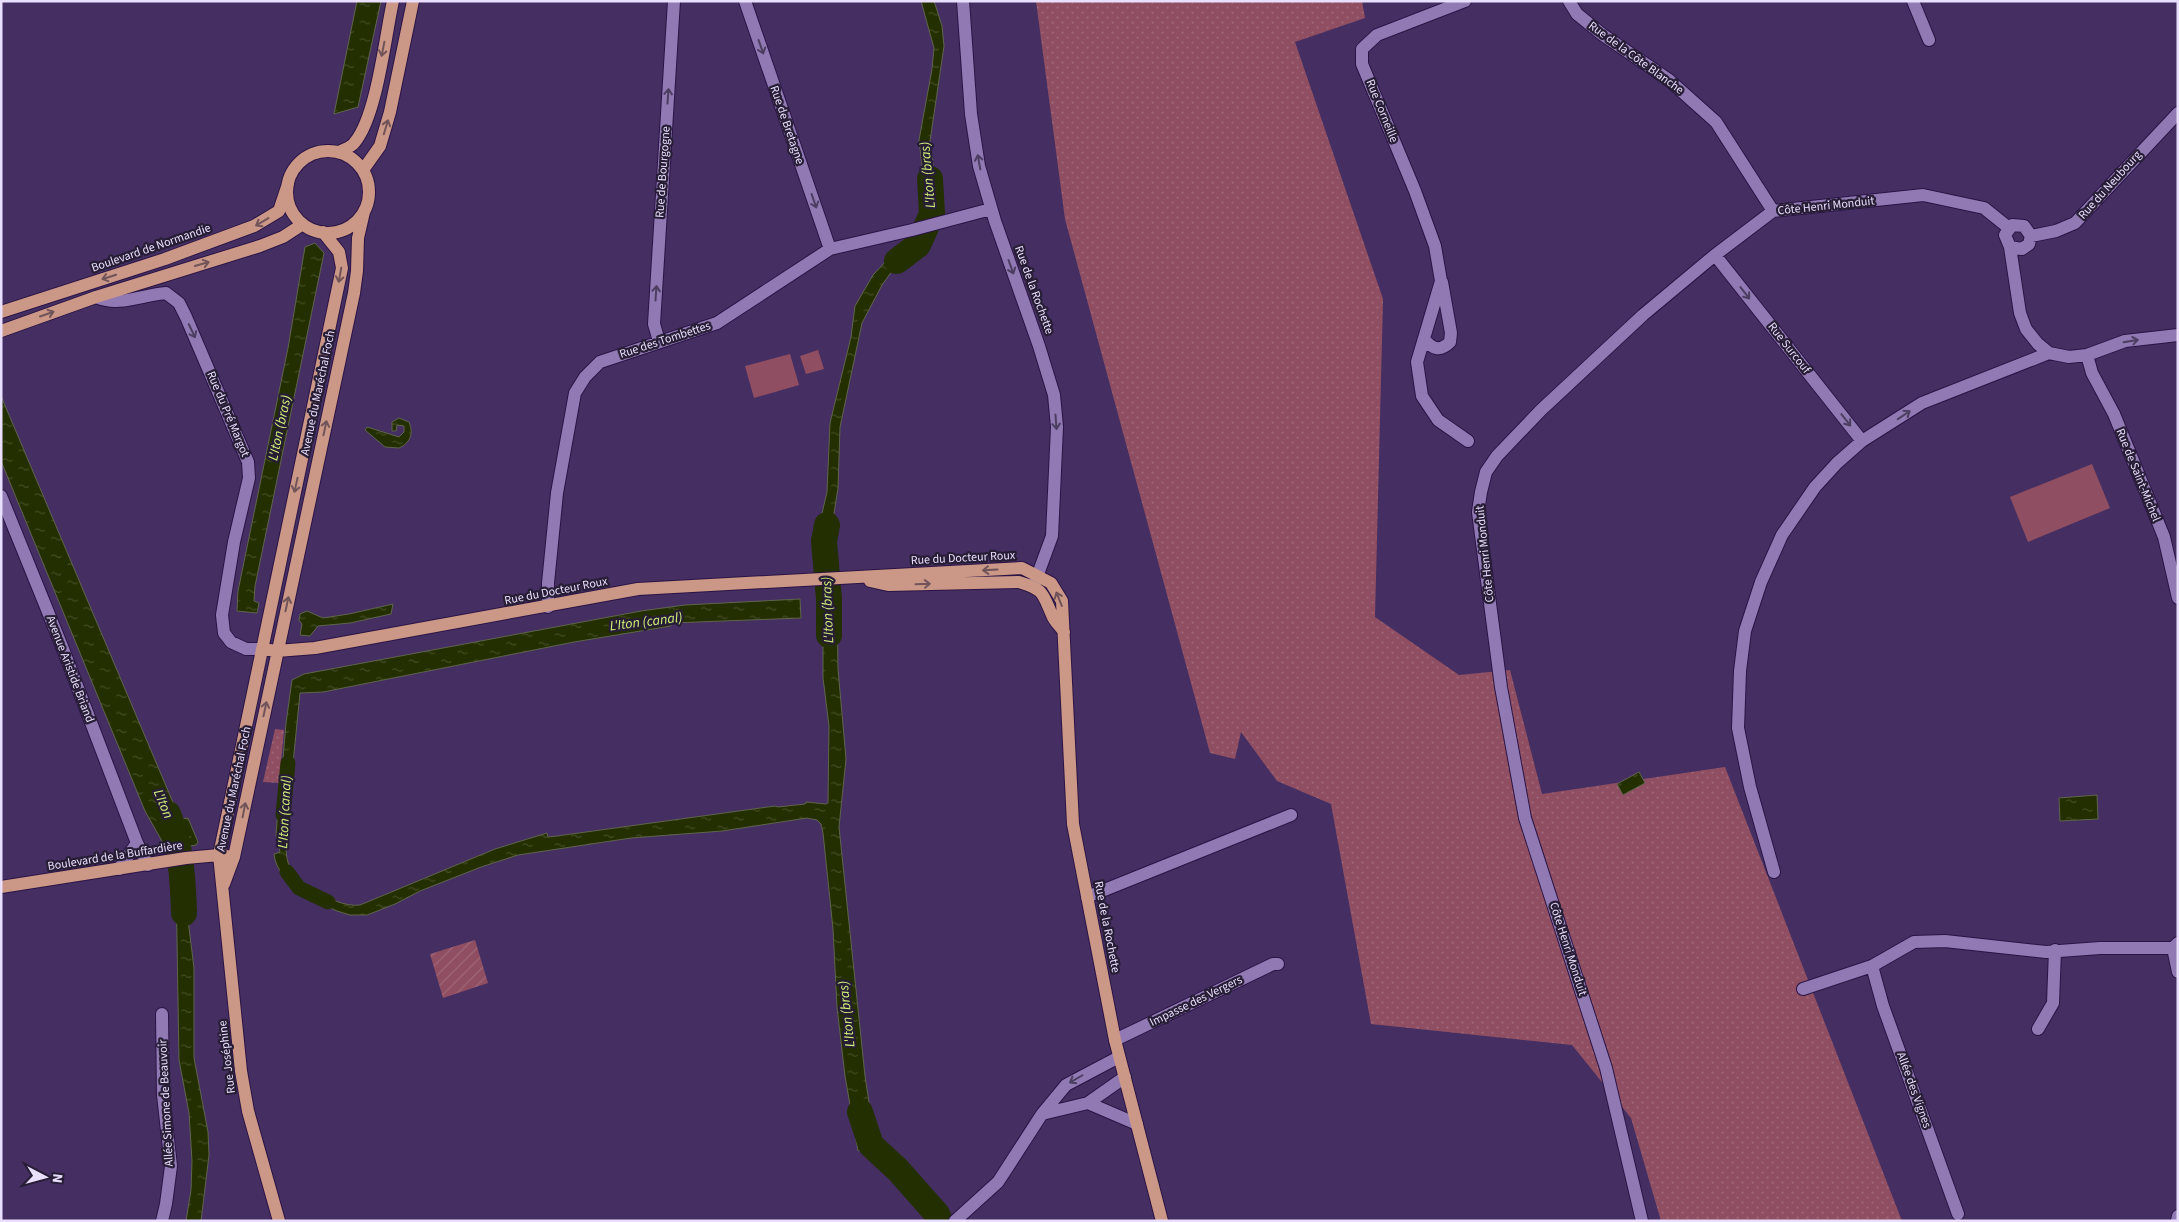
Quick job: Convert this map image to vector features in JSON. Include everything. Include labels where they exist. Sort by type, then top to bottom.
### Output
[{"type":"main road","points":[[339,152],[354,144],[361,134],[371,110],[393,1]]},
{"type":"main road","points":[[363,170],[380,146],[390,112],[413,1]]},
{"type":"main road","points":[[339,152],[349,156],[363,170],[369,191],[364,212],[356,222],[346,228],[335,232],[313,230],[303,224],[290,206],[288,184],[296,167],[304,158],[315,153],[339,152]]},
{"type":"main road","name":"Boulevard de Normandie","points":[[1,312],[165,259],[254,226],[279,212],[288,184]]},
{"type":"main road","name":"Avenue du Maréchal Foch","points":[[222,887],[234,857],[354,293],[358,270],[358,238],[364,212]]},
{"type":"main road","points":[[1,330],[96,297],[260,246],[283,237],[303,224]]},
{"type":"main road","name":"Avenue du Maréchal Foch","points":[[222,887],[219,855],[342,268],[339,252],[323,232]]},
{"type":"main road","name":"Rue du Docteur Roux","points":[[262,649],[277,651],[333,645],[638,589],[839,578],[858,578],[888,585],[1035,581]]},
{"type":"main road","name":"Rue de la Rochette","points":[[1035,581],[1051,583],[1062,601],[1073,824],[1115,1040],[1162,1221]]},
{"type":"main road","name":"Boulevard de la Buffardière","points":[[1,888],[186,858],[219,855],[234,857]]},
{"type":"main road","name":"Rue Joséphine","points":[[222,887],[241,1071],[248,1112],[279,1221]]},
{"type":"street","name":"Rue de Bourgogne","points":[[659,341],[654,324],[674,1]]},
{"type":"street","name":"Rue de Bretagne","points":[[745,1],[830,249]]},
{"type":"street","name":"Rue de la Rochette","points":[[963,1],[973,123],[979,166],[991,209],[1039,346],[1054,396],[1057,427],[1052,536],[1035,581]]},
{"type":"street","name":"Rue Corneille","points":[[1424,339],[1434,348],[1440,349],[1450,342],[1451,333],[1435,246],[1415,191],[1362,64],[1362,49],[1377,35],[1466,1]]},
{"type":"street","name":"Rue de la Côte Blanche","points":[[1569,1],[1576,14],[1669,80],[1716,122],[1773,211]]},
{"type":"street","points":[[1914,1],[1929,40]]},
{"type":"street","name":"Rue du Neubourg","points":[[2031,236],[2056,231],[2075,223],[2178,113]]},
{"type":"street","name":"Côte Henri Monduit","points":[[1642,1221],[1606,1068],[1525,818],[1502,687],[1478,512],[1480,492],[1486,472],[1497,456],[1541,410],[1643,315],[1715,255],[1773,211],[1923,194],[1984,208],[2009,228]]},
{"type":"street","name":"Rue des Tombettes","points":[[548,607],[548,583],[557,493],[575,393],[585,377],[600,362],[717,322],[830,249],[991,209]]},
{"type":"street","points":[[2010,247],[2022,249],[2029,244],[2031,236],[2024,226],[2016,224],[2009,228],[2006,240],[2010,247],[2020,313],[2026,329],[2038,344],[2050,353],[2069,357],[2087,356],[2125,341],[2178,335]]},
{"type":"street","name":"Rue Surcouf","points":[[1715,255],[1862,441]]},
{"type":"street","name":"Rue Corneille","points":[[1441,281],[1417,362],[1422,396],[1438,420],[1468,441]]},
{"type":"street","name":"Rue du Pré Margot","points":[[96,297],[107,302],[122,302],[147,295],[166,293],[179,303],[248,462],[249,478],[230,565],[222,615],[224,633],[236,645],[246,649],[262,649]]},
{"type":"street","points":[[1774,872],[1750,787],[1738,728],[1740,671],[1745,631],[1761,582],[1782,536],[1815,487],[1837,463],[1862,441],[1922,402],[2050,353]]},
{"type":"street","name":"Rue de Saint-Michel","points":[[2087,356],[2092,373],[2114,414],[2164,537],[2178,598]]},
{"type":"street","name":"Avenue Aristide Briand","points":[[1,496],[63,649],[137,843],[148,865]]},
{"type":"street","points":[[1087,897],[1291,815]]},
{"type":"street","points":[[119,870],[137,843]]},
{"type":"street","points":[[1803,989],[1872,966],[1914,942],[1944,941],[2046,952],[2055,950],[2175,946],[2178,972]]},
{"type":"street","points":[[2038,1029],[2053,1003],[2055,950]]},
{"type":"street","name":"Impasse des Vergers","points":[[1115,1040],[1273,964],[1278,964]]},
{"type":"street","name":"Allée des Vignes","points":[[1872,966],[1883,1006],[1958,1214]]},
{"type":"street","name":"Allée Simone de Beauvoir","points":[[162,1014],[163,1095],[171,1166],[162,1221]]},
{"type":"street","points":[[955,1221],[998,1182],[1042,1114],[1066,1085],[1119,1057]]},
{"type":"street","points":[[1042,1114],[1088,1103],[1125,1078]]},
{"type":"street","points":[[1088,1103],[1137,1124]]},
{"type":"street","points":[[2177,1221],[2178,1216]]},
{"type":"shaded area","points":[[1036,1],[1362,1],[1365,18],[1295,42],[1383,299],[1375,617],[1459,675],[1510,670],[1542,794],[1725,767],[1902,1221],[1661,1221],[1631,1118],[1572,1045],[1371,1024],[1331,804],[1277,781],[1241,732],[1235,759],[1210,753],[1065,219]]},
{"type":"shaded area","points":[[818,350],[824,369],[806,374],[800,356]]},
{"type":"shaded area","points":[[790,354],[799,385],[754,398],[745,366]]},
{"type":"shaded area","points":[[2092,464],[2110,508],[2028,542],[2010,497]]},
{"type":"shaded area","points":[[275,729],[284,730],[279,783],[263,782]]},
{"type":"shaded area","points":[[475,940],[488,983],[443,998],[430,954]]},
{"type":"water","points":[[357,1],[381,1],[358,107],[334,114]]},
{"type":"water","points":[[921,1],[934,1],[942,26],[944,46],[930,141],[939,213],[928,215],[919,140],[934,48]]},
{"type":"water","points":[[933,234],[917,254],[900,262],[895,267],[882,285],[862,323],[840,427],[838,488],[832,526],[835,560],[816,562],[815,543],[827,492],[830,423],[851,337],[855,306],[873,275],[889,258],[912,238]]},
{"type":"water","points":[[315,243],[324,253],[255,586],[254,601],[259,603],[257,613],[237,611],[238,591],[288,348],[305,247]]},
{"type":"water","points":[[1,396],[180,819],[188,818],[198,842],[196,845],[167,850],[145,811],[1,461]]},
{"type":"water","points":[[399,418],[409,422],[411,434],[406,444],[399,448],[385,447],[365,430],[367,427],[399,437],[404,432],[404,426],[397,425],[396,431],[392,431],[392,422]]},
{"type":"water","points":[[837,598],[838,669],[846,759],[839,827],[865,1076],[872,1122],[881,1140],[858,1151],[845,1076],[837,1007],[833,929],[823,833],[821,824],[817,820],[807,818],[722,831],[631,838],[518,855],[420,891],[395,904],[367,915],[350,915],[304,896],[315,890],[342,903],[360,905],[495,849],[547,833],[548,837],[775,806],[805,804],[806,802],[828,803],[829,726],[823,678],[823,599]]},
{"type":"water","points":[[800,599],[801,618],[671,623],[671,626],[574,642],[323,692],[300,693],[291,784],[281,783],[292,680],[304,674],[641,611],[685,605]]},
{"type":"water","points":[[393,604],[391,614],[350,623],[318,626],[310,636],[300,635],[302,624],[299,620],[300,614],[307,611],[323,618]]},
{"type":"water","points":[[1639,772],[1645,783],[1623,795],[1617,784]]},
{"type":"water","points":[[279,795],[290,795],[286,831],[287,858],[291,871],[305,884],[293,891],[290,883],[288,883],[279,869],[274,854],[280,852],[276,835]]},
{"type":"water","points":[[2097,795],[2098,819],[2060,821],[2059,798]]},
{"type":"water","points":[[188,878],[187,912],[194,968],[194,1058],[208,1132],[209,1155],[201,1221],[186,1221],[191,1190],[192,1161],[189,1113],[179,1060],[176,879]]},
{"type":"water","points":[[906,1166],[936,1200],[946,1208],[928,1220],[916,1199],[892,1173]]},
{"type":"waterway","name":"L'Iton (bras)","points":[[897,261],[918,245],[932,214],[930,179]]},
{"type":"waterway","name":"L'Iton (bras)","points":[[827,525],[824,541],[829,599],[829,635]]},
{"type":"waterway","name":"L'Iton (canal)","points":[[283,815],[288,763]]},
{"type":"waterway","name":"L'Iton","points":[[168,814],[179,850],[184,913]]},
{"type":"waterway","name":"L'Iton (canal)","points":[[287,872],[299,888],[328,902]]},
{"type":"waterway","name":"L'Iton (bras)","points":[[860,1112],[871,1145],[898,1170],[937,1214],[940,1221]]}]
